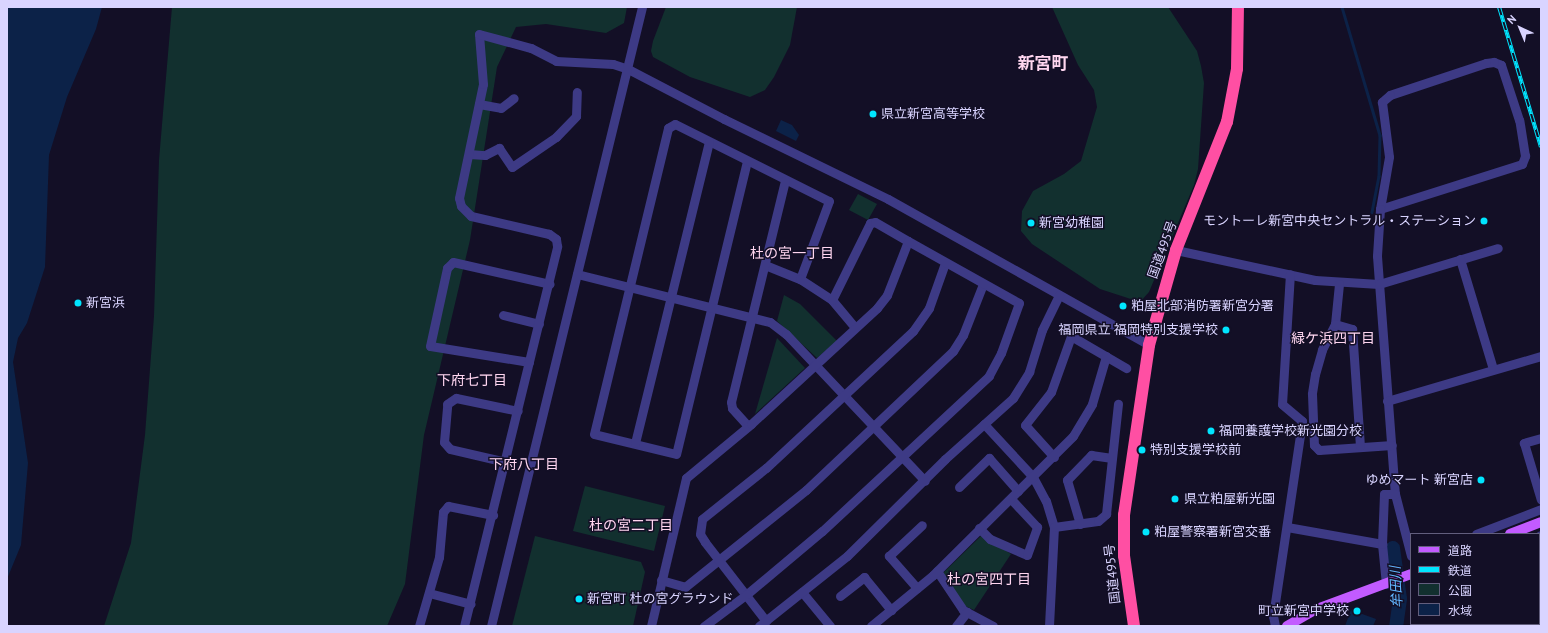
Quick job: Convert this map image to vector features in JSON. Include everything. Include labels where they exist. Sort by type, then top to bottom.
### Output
[{"type":"highway","name":"国道495号","points":[[1134,626],[1124,556],[1124,515],[1149,345],[1176,250],[1227,122],[1238,62],[1238,7]]},
{"type":"main road","points":[[1513,533],[1541,522]]},
{"type":"main road","points":[[1287,626],[1317,609],[1409,575]]},
{"type":"street","points":[[491,626],[642,7]]},
{"type":"street","points":[[464,626],[471,604],[529,362],[550,284],[557,246],[556,239],[549,234],[471,216],[461,206],[459,198],[483,84],[479,34],[531,48],[556,61],[614,64],[628,69],[724,119],[888,199],[1149,345]]},
{"type":"street","points":[[1380,209],[1522,164],[1525,156],[1519,120],[1501,65],[1494,62],[1486,63],[1385,98],[1381,108],[1388,131],[1389,157],[1380,209],[1377,249],[1378,284],[1395,494],[1410,552]]},
{"type":"street","points":[[469,154],[485,155],[499,148],[512,167],[556,137],[576,116],[577,92]]},
{"type":"street","points":[[479,104],[501,108],[514,98]]},
{"type":"street","points":[[747,161],[676,454],[594,434],[668,128],[675,124],[709,142],[747,161],[785,181],[829,200],[800,279]]},
{"type":"street","points":[[635,444],[709,142]]},
{"type":"street","points":[[748,426],[732,408],[731,402],[785,181]]},
{"type":"street","points":[[704,626],[748,594],[822,531],[989,376],[1001,353],[1019,303],[945,263],[875,222],[870,223],[832,300]]},
{"type":"street","points":[[651,626],[686,478],[748,426],[815,365],[887,295],[908,241]]},
{"type":"street","points":[[1176,250],[1339,284],[1378,284],[1498,248]]},
{"type":"street","points":[[1460,259],[1493,369]]},
{"type":"street","points":[[529,362],[430,346],[447,268],[453,262],[550,284]]},
{"type":"street","points":[[945,263],[929,308],[920,323],[766,468],[702,519],[700,534],[719,560],[748,594],[763,623],[847,556],[925,480],[1013,398],[1024,383],[1046,320],[1059,295]]},
{"type":"street","points":[[765,266],[800,279],[832,300],[855,327]]},
{"type":"street","points":[[577,274],[770,322],[786,334],[925,480]]},
{"type":"street","points":[[1275,626],[1273,616],[1302,421],[1282,404],[1290,274]]},
{"type":"street","points":[[661,580],[685,587],[806,490],[953,351],[963,335],[983,284]]},
{"type":"street","points":[[1339,284],[1335,324],[1322,350],[1314,374],[1312,394],[1314,445],[1319,450],[1392,445]]},
{"type":"street","points":[[503,315],[539,324]]},
{"type":"street","points":[[1335,324],[1352,329],[1360,446]]},
{"type":"street","points":[[1054,457],[1025,426],[1051,392],[1071,336],[1126,368]]},
{"type":"street","points":[[871,626],[936,572],[979,528],[1054,457],[1083,422],[1097,390],[1106,356]]},
{"type":"street","points":[[1387,401],[1541,356]]},
{"type":"street","points":[[506,462],[450,450],[444,442],[447,404],[456,398],[518,411]]},
{"type":"street","points":[[1054,527],[1098,521],[1106,514],[1118,404]]},
{"type":"street","points":[[984,424],[1033,477],[1046,501],[1054,527],[1049,626]]},
{"type":"street","points":[[1541,438],[1524,443],[1538,481],[1541,500]]},
{"type":"street","points":[[1080,524],[1067,480],[1091,455],[1112,458]]},
{"type":"street","points":[[959,487],[989,458],[1018,491]]},
{"type":"street","points":[[1388,583],[1382,544],[1384,494],[1395,494]]},
{"type":"street","points":[[979,528],[990,539],[1027,555],[1037,527],[1011,498]]},
{"type":"street","points":[[420,626],[439,557],[443,512],[448,506],[493,515]]},
{"type":"street","points":[[1479,533],[1541,509]]},
{"type":"street","points":[[918,588],[889,556],[922,525]]},
{"type":"street","points":[[1287,527],[1382,544]]},
{"type":"street","points":[[936,572],[945,581],[952,598],[967,612],[993,626]]},
{"type":"street","points":[[840,596],[864,577],[891,610]]},
{"type":"street","points":[[429,592],[471,604]]},
{"type":"street","points":[[802,592],[830,626]]},
{"type":"street","points":[[956,626],[967,612]]},
{"type":"green space","points":[[172,7],[627,7],[624,23],[606,33],[546,24],[516,27],[497,67],[470,240],[424,435],[405,584],[387,626],[104,626],[131,543],[145,435],[154,316],[159,160]]},
{"type":"green space","points":[[666,7],[797,7],[790,45],[774,77],[765,90],[750,97],[690,77],[653,57],[651,51],[653,41]]},
{"type":"green space","points":[[1052,7],[1168,7],[1197,51],[1204,83],[1198,169],[1194,185],[1149,292],[1140,302],[1100,289],[1032,244],[1021,231],[1022,211],[1033,191],[1064,174],[1081,161],[1097,107],[1094,90],[1078,65]]},
{"type":"green space","points":[[858,194],[877,204],[868,220],[849,210]]},
{"type":"green space","points":[[784,295],[800,304],[837,341],[817,358],[777,321]]},
{"type":"green space","points":[[777,338],[805,368],[755,414]]},
{"type":"green space","points":[[585,486],[665,506],[654,551],[573,531]]},
{"type":"green space","name":"新宮町 杜の宮グラウンド","points":[[535,536],[641,562],[645,572],[633,626],[512,626]]},
{"type":"green space","points":[[981,536],[1011,554],[974,610],[965,606],[955,595],[943,573]]},
{"type":"water","points":[[7,7],[102,7],[96,29],[67,97],[49,155],[45,267],[27,323],[18,338],[13,362],[28,463],[21,545],[7,579]]},
{"type":"water","points":[[781,120],[792,125],[799,135],[796,141],[776,131]]},
{"type":"water","points":[[1351,610],[1376,619],[1373,626],[1345,626]]},
{"type":"waterway","points":[[1342,7],[1380,135],[1379,176],[1372,212]]},
{"type":"waterway","name":"牟田川","points":[[1393,548],[1400,599],[1396,626]]},
{"type":"railway","points":[[1499,7],[1541,147]]},
{"type":"place","name":"県立新宮高等学校","points":[[873,114]]},
{"type":"place","name":"モントーレ新宮中央セントラル・ステーション","points":[[1484,221]]},
{"type":"place","name":"新宮幼稚園","points":[[1031,223]]},
{"type":"place","name":"新宮浜","points":[[78,303]]},
{"type":"place","name":"粕屋北部消防署新宮分署","points":[[1123,306]]},
{"type":"place","name":"福岡県立 福岡特別支援学校","points":[[1226,330]]},
{"type":"place","name":"福岡養護学校新光園分校","points":[[1211,431]]},
{"type":"place","name":"特別支援学校前","points":[[1142,450]]},
{"type":"place","name":"ゆめマート 新宮店","points":[[1481,480]]},
{"type":"place","name":"県立粕屋新光園","points":[[1175,499]]},
{"type":"place","name":"粕屋警察署新宮交番","points":[[1146,532]]},
{"type":"place","name":"新宮町 杜の宮グラウンド","points":[[579,599]]},
{"type":"place","name":"町立新宮中学校","points":[[1357,611]]},
{"type":"district","name":"新宮町","points":[[1043,64]]},
{"type":"district","name":"杜の宮一丁目","points":[[792,253]]},
{"type":"district","name":"緑ケ浜四丁目","points":[[1333,338]]},
{"type":"district","name":"下府七丁目","points":[[472,380]]},
{"type":"district","name":"下府八丁目","points":[[524,464]]},
{"type":"district","name":"杜の宮二丁目","points":[[631,525]]},
{"type":"district","name":"杜の宮四丁目","points":[[989,579]]}]
